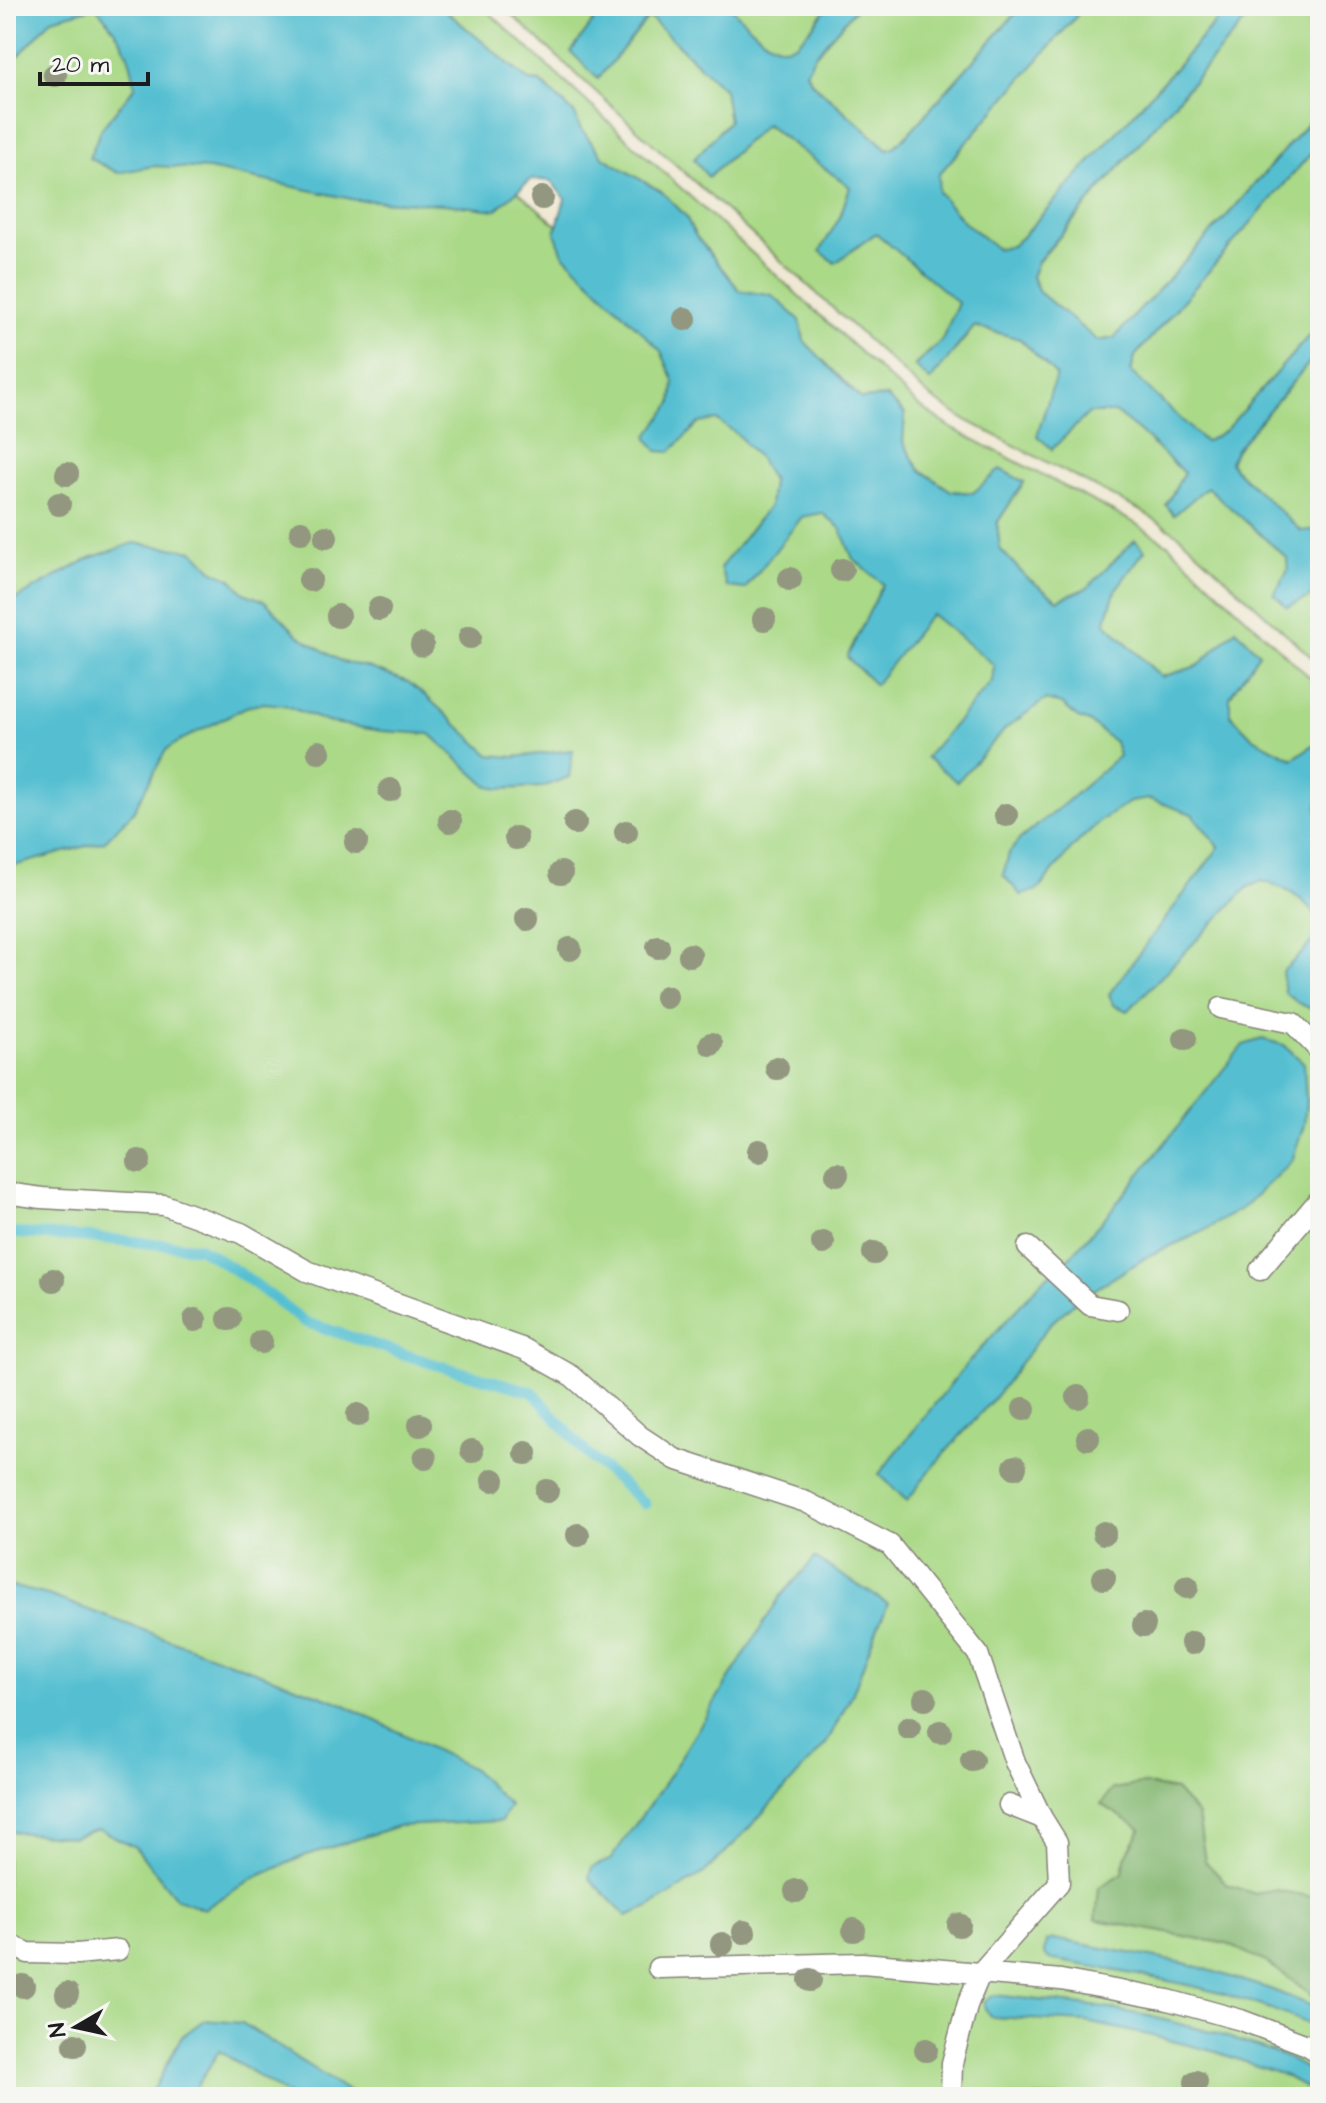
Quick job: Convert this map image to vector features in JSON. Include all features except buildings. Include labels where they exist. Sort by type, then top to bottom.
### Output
[{"type":"lane","points":[[1221,1008],[1293,1023],[1320,1051]]},
{"type":"lane","points":[[6,1193],[164,1205],[241,1233],[307,1271],[524,1349],[572,1376],[640,1436],[675,1459],[806,1502],[890,1545],[978,1654],[1015,1762],[1057,1842],[1059,1883],[981,1972],[968,2003],[952,2063],[951,2097]]},
{"type":"lane","points":[[1260,1270],[1320,1199]]},
{"type":"lane","points":[[1028,1247],[1090,1305],[1118,1310]]},
{"type":"lane","points":[[1009,1805],[1042,1818]]},
{"type":"lane","points":[[6,1943],[28,1953],[77,1954],[118,1950]]},
{"type":"lane","points":[[658,1968],[862,1963],[1061,1980],[1168,2000],[1241,2020],[1320,2053]]},
{"type":"green space","points":[[6,6],[143,6],[510,184],[1320,897],[1320,2097],[190,2097],[215,2057],[184,2097],[6,2097]]},
{"type":"green space","points":[[445,6],[482,6],[919,406],[953,429],[1133,522],[1169,545],[1320,687],[1320,740],[1293,759],[1253,738],[1230,714],[1230,696],[1259,653],[1236,630],[1198,666],[1161,677],[1105,622],[1116,589],[1145,550],[1135,541],[1087,588],[1058,600],[1026,577],[1000,549],[997,523],[1024,482],[973,493],[951,491],[919,469],[903,442],[905,414],[887,397],[861,399],[804,341],[772,295],[740,291],[695,235],[685,215],[663,193],[603,157],[580,128],[575,114],[541,82],[529,81],[446,11]]},
{"type":"green space","points":[[502,6],[605,6],[571,52],[648,16],[724,89],[729,121],[694,159],[709,177],[765,124],[850,187],[840,217],[821,251],[835,263],[876,233],[959,303],[942,340],[915,365],[930,381],[975,326],[1020,339],[1056,375],[1052,449],[1089,412],[1116,413],[1184,473],[1166,505],[1174,515],[1207,486],[1287,558],[1288,570],[1275,594],[1320,595],[1320,665],[1179,535],[1141,511],[962,418],[929,396]]},
{"type":"green space","points":[[729,6],[829,6],[803,37],[787,47],[778,46],[760,36]]},
{"type":"green space","points":[[858,6],[1022,6],[909,133],[894,147],[887,149],[811,81],[806,72],[814,56]]},
{"type":"green space","points":[[1085,6],[1229,6],[1021,238],[1012,246],[997,249],[963,221],[937,192],[939,174]]},
{"type":"green space","points":[[1258,6],[1320,6],[1320,109],[1114,338],[1098,341],[1038,292],[1032,277],[1038,262]]},
{"type":"green space","points":[[1320,143],[1320,323],[1225,431],[1205,443],[1131,372],[1135,356]]},
{"type":"green space","points":[[1320,350],[1320,529],[1301,532],[1230,462],[1236,449]]},
{"type":"green space","points":[[1142,1784],[1175,1790],[1198,1815],[1205,1861],[1227,1884],[1255,1894],[1276,1890],[1320,1898],[1320,2008],[1311,1994],[1266,1962],[1227,1944],[1096,1920],[1099,1887],[1123,1873],[1125,1858],[1141,1829],[1101,1804],[1113,1789]]},
{"type":"water","points":[[6,6],[445,6],[446,11],[529,81],[540,82],[575,114],[580,128],[603,157],[663,193],[685,215],[695,235],[740,291],[772,295],[800,320],[804,341],[861,399],[887,397],[905,414],[903,442],[919,469],[951,491],[973,493],[1000,469],[1024,482],[997,523],[1000,549],[1026,577],[1058,600],[1087,588],[1135,540],[1145,550],[1116,589],[1105,622],[1161,677],[1198,666],[1236,629],[1259,653],[1230,696],[1230,714],[1253,738],[1293,759],[1320,740],[1317,809],[1320,819],[1320,1013],[1285,993],[1282,972],[1313,939],[1314,914],[1291,893],[1262,881],[1248,887],[1128,1011],[1113,1005],[1109,994],[1219,847],[1192,814],[1150,799],[1130,802],[1100,821],[1072,848],[1038,890],[1021,895],[1003,875],[1009,853],[1020,839],[1119,756],[1115,742],[1062,704],[1045,700],[1006,728],[957,782],[926,757],[992,681],[994,665],[931,614],[875,685],[847,657],[883,584],[853,559],[840,528],[822,513],[802,517],[745,589],[727,587],[720,568],[769,506],[772,481],[761,461],[738,435],[717,420],[699,423],[670,452],[657,451],[647,437],[672,403],[674,381],[661,351],[563,254],[555,233],[565,199],[551,181],[531,179],[496,210],[356,200],[209,169],[153,166],[118,173],[89,158],[101,129],[135,87],[131,63],[117,35],[96,7],[52,19],[6,70]]},
{"type":"water","points":[[605,6],[729,6],[760,36],[778,46],[787,47],[803,37],[829,6],[858,6],[814,56],[806,72],[811,82],[887,149],[894,147],[909,133],[1022,6],[1085,6],[939,174],[938,192],[963,221],[997,249],[1012,246],[1021,238],[1229,6],[1258,6],[1038,261],[1032,277],[1039,292],[1098,341],[1114,338],[1320,109],[1320,143],[1135,356],[1131,372],[1205,442],[1225,431],[1320,323],[1320,350],[1236,449],[1230,462],[1301,531],[1320,529],[1320,595],[1287,607],[1274,594],[1288,570],[1287,558],[1207,487],[1174,515],[1166,505],[1184,473],[1116,413],[1089,413],[1052,449],[1037,436],[1056,375],[1020,339],[974,326],[930,381],[915,366],[942,340],[958,303],[876,233],[835,263],[820,251],[840,217],[850,187],[766,124],[708,177],[694,159],[729,121],[724,89],[649,17],[598,79],[571,52]]},
{"type":"water","points":[[134,543],[194,551],[212,570],[232,579],[244,593],[265,601],[298,635],[342,662],[367,667],[408,682],[490,755],[514,757],[573,750],[569,777],[542,787],[499,789],[486,785],[430,734],[382,731],[327,722],[284,705],[264,703],[246,707],[166,750],[133,812],[105,841],[6,868],[6,600],[12,601],[90,558]]},
{"type":"water","points":[[1262,1039],[1284,1045],[1304,1063],[1304,1125],[1292,1161],[1244,1207],[1200,1233],[1150,1255],[1075,1302],[1049,1325],[995,1397],[935,1464],[907,1501],[879,1474],[966,1365],[1107,1215],[1243,1045]]},
{"type":"water","points":[[815,1558],[888,1604],[853,1693],[826,1744],[737,1841],[704,1873],[647,1908],[627,1916],[589,1878],[592,1867],[610,1860],[662,1787],[780,1597]]},
{"type":"water","points":[[6,1585],[48,1595],[339,1702],[473,1769],[510,1806],[501,1821],[398,1826],[304,1856],[252,1879],[204,1909],[177,1899],[135,1847],[99,1829],[72,1837],[15,1832],[6,1827]]},
{"type":"water","points":[[1054,1939],[1189,1964],[1270,1989],[1320,2009],[1320,2030],[1255,2003],[1221,1993],[1048,1959],[1044,1953],[1046,1941]]},
{"type":"water","points":[[994,1995],[1093,2006],[1149,2016],[1218,2034],[1286,2057],[1320,2077],[1320,2095],[1283,2075],[1216,2052],[1148,2035],[1086,2022],[991,2017],[984,2004]]},
{"type":"water","points":[[204,2020],[242,2023],[357,2097],[291,2097],[219,2051],[190,2097],[150,2097],[181,2037]]},
{"type":"waterway","points":[[6,1233],[200,1248],[247,1278],[305,1322],[533,1392],[587,1454],[645,1504]]}]
